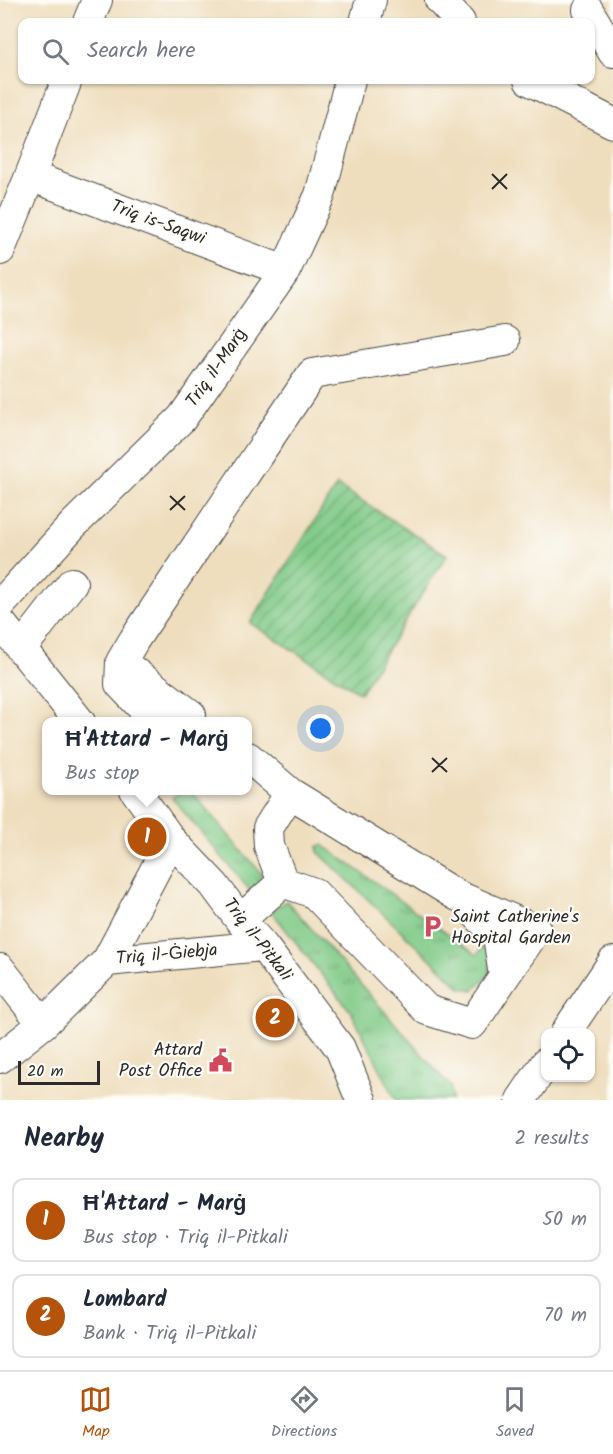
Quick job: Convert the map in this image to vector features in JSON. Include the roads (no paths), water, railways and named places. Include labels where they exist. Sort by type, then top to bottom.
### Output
[{"type":"street","points":[[90,18],[97,0]]},
{"type":"street","points":[[366,18],[371,0]]},
{"type":"street","points":[[440,0],[456,18]]},
{"type":"street","points":[[595,25],[613,52]]},
{"type":"street","points":[[0,250],[65,84]]},
{"type":"street","name":"Triq il-Marġ","points":[[0,605],[73,525],[182,418],[285,271],[320,195],[349,84]]},
{"type":"street","points":[[538,84],[610,118]]},
{"type":"street","name":"Triq is-Saqwi","points":[[30,176],[285,271]]},
{"type":"street","points":[[151,717],[120,684],[121,663],[134,640],[312,374],[505,341]]},
{"type":"street","points":[[21,648],[72,584]]},
{"type":"street","points":[[0,622],[76,717]]},
{"type":"street","points":[[121,663],[190,717]]},
{"type":"street","points":[[252,760],[290,793],[455,894],[536,930],[472,1024],[427,1010],[270,849]]},
{"type":"street","points":[[290,793],[268,828],[270,849],[283,882],[314,893]]},
{"type":"street","name":"Triq il-Pitkali","points":[[139,795],[171,840],[214,885],[263,946],[340,1048],[361,1100]]},
{"type":"street","name":"Triq il-Ġiebja","points":[[0,1058],[43,1024],[107,961],[171,840]]},
{"type":"street","points":[[240,920],[283,882]]},
{"type":"street","name":"Triq il-Ġiebja","points":[[107,961],[263,946]]},
{"type":"street","points":[[569,1028],[613,962]]},
{"type":"street","points":[[0,969],[43,1024]]},
{"type":"street","points":[[521,1100],[541,1070]]},
{"type":"place","name":"Ħ'Attard - Marġ","points":[[147,837]]},
{"type":"place","name":"Saint Catherine's Hospital Garden","points":[[433,927]]},
{"type":"place","name":"Lombard","points":[[275,1018]]},
{"type":"place","name":"Attard Post Office","points":[[220,1060]]}]
